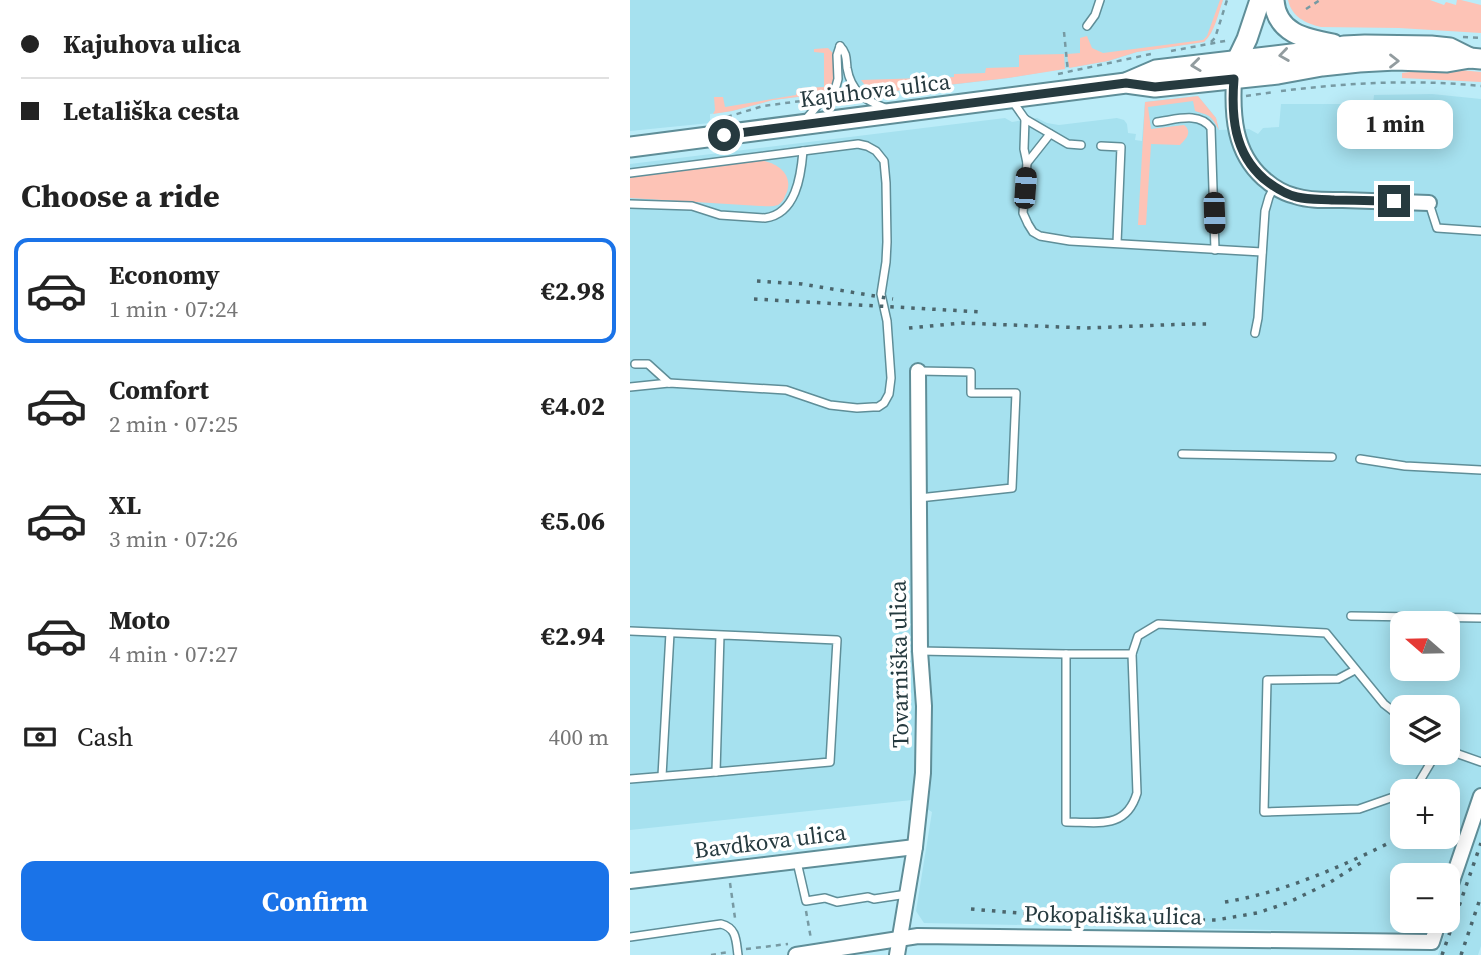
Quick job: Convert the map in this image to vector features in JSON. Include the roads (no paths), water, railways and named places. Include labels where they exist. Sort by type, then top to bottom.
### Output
[{"type":"main road","points":[[1235,70],[1232,47],[1247,0]]},
{"type":"main road","points":[[1235,70],[1260,0]]},
{"type":"main road","points":[[1274,0],[1278,19],[1284,26],[1292,32],[1320,41],[1345,54]]},
{"type":"main road","name":"Kajuhova ulica","points":[[630,146],[1126,83],[1156,70],[1202,64],[1235,70],[1333,49],[1345,54],[1396,61],[1447,62],[1476,58]]},
{"type":"street","points":[[1235,70],[1233,109],[1240,147],[1253,168],[1274,187],[1287,194],[1307,199],[1429,202]]},
{"type":"street","name":"Tovarniška ulica","points":[[897,955],[915,847],[923,773],[924,706],[919,651],[918,371]]},
{"type":"street","points":[[1458,863],[1481,796]]},
{"type":"street","name":"Bavdkova ulica","points":[[630,881],[915,847]]},
{"type":"street","name":"Pokopališka ulica","points":[[796,955],[918,936],[1253,939],[1429,949]]},
{"type":"street","points":[[1252,955],[1253,939]]},
{"type":"lane","points":[[1087,26],[1100,0]]},
{"type":"lane","points":[[802,124],[835,90],[840,46],[845,52],[848,76],[854,88],[866,100],[895,112]]},
{"type":"lane","points":[[1010,99],[1025,119],[1068,144],[1081,145]]},
{"type":"lane","points":[[1157,122],[1195,117],[1205,121],[1211,128],[1215,250]]},
{"type":"lane","points":[[1025,119],[1024,149],[1027,163],[1023,213],[1033,232],[1040,236],[1053,240],[1262,252]]},
{"type":"lane","points":[[1027,163],[1050,134]]},
{"type":"lane","points":[[630,173],[858,144],[876,151],[884,161],[886,183],[887,252],[881,294],[887,321],[891,378],[887,399],[878,407],[857,408],[830,405],[786,390],[669,383],[630,387]]},
{"type":"lane","points":[[1101,146],[1121,147],[1117,243]]},
{"type":"lane","points":[[630,204],[692,206],[720,215],[772,217],[788,205],[793,196],[799,182],[803,151]]},
{"type":"lane","points":[[1255,333],[1266,206],[1274,187]]},
{"type":"lane","points":[[1429,202],[1437,228],[1481,231]]},
{"type":"lane","points":[[635,364],[648,364],[669,383]]},
{"type":"lane","points":[[918,371],[971,372],[971,393],[1016,393],[1012,488],[919,498]]},
{"type":"lane","points":[[1182,454],[1332,457]]},
{"type":"lane","points":[[1360,459],[1405,466],[1481,470]]},
{"type":"lane","points":[[1352,615],[1481,618]]},
{"type":"lane","points":[[1066,654],[1066,822],[1113,821],[1126,813],[1134,803],[1137,793],[1132,654],[1138,636],[1158,624],[1326,633],[1390,709]]},
{"type":"lane","points":[[630,631],[837,640],[830,762],[630,779]]},
{"type":"lane","points":[[662,776],[670,633]]},
{"type":"lane","points":[[716,772],[720,635]]},
{"type":"lane","points":[[919,651],[1132,654]]},
{"type":"lane","points":[[1355,670],[1338,679],[1267,680],[1264,812],[1359,809],[1390,798]]},
{"type":"lane","points":[[1460,755],[1481,762]]},
{"type":"lane","points":[[797,861],[806,901],[825,898],[837,902],[907,894]]},
{"type":"lane","points":[[630,937],[721,923],[734,933],[738,955]]},
{"type":"railway","points":[[757,281],[802,284],[893,299]]},
{"type":"railway","points":[[754,299],[982,312]]},
{"type":"railway","points":[[909,328],[961,323],[1086,328],[1208,324]]},
{"type":"railway","points":[[1225,902],[1270,892],[1315,876],[1390,842]]},
{"type":"railway","points":[[1442,955],[1481,843]]},
{"type":"railway","points":[[971,909],[1089,919],[1216,920],[1257,913],[1287,903],[1329,883],[1362,862]]},
{"type":"railway","points":[[1461,955],[1481,896]]}]
